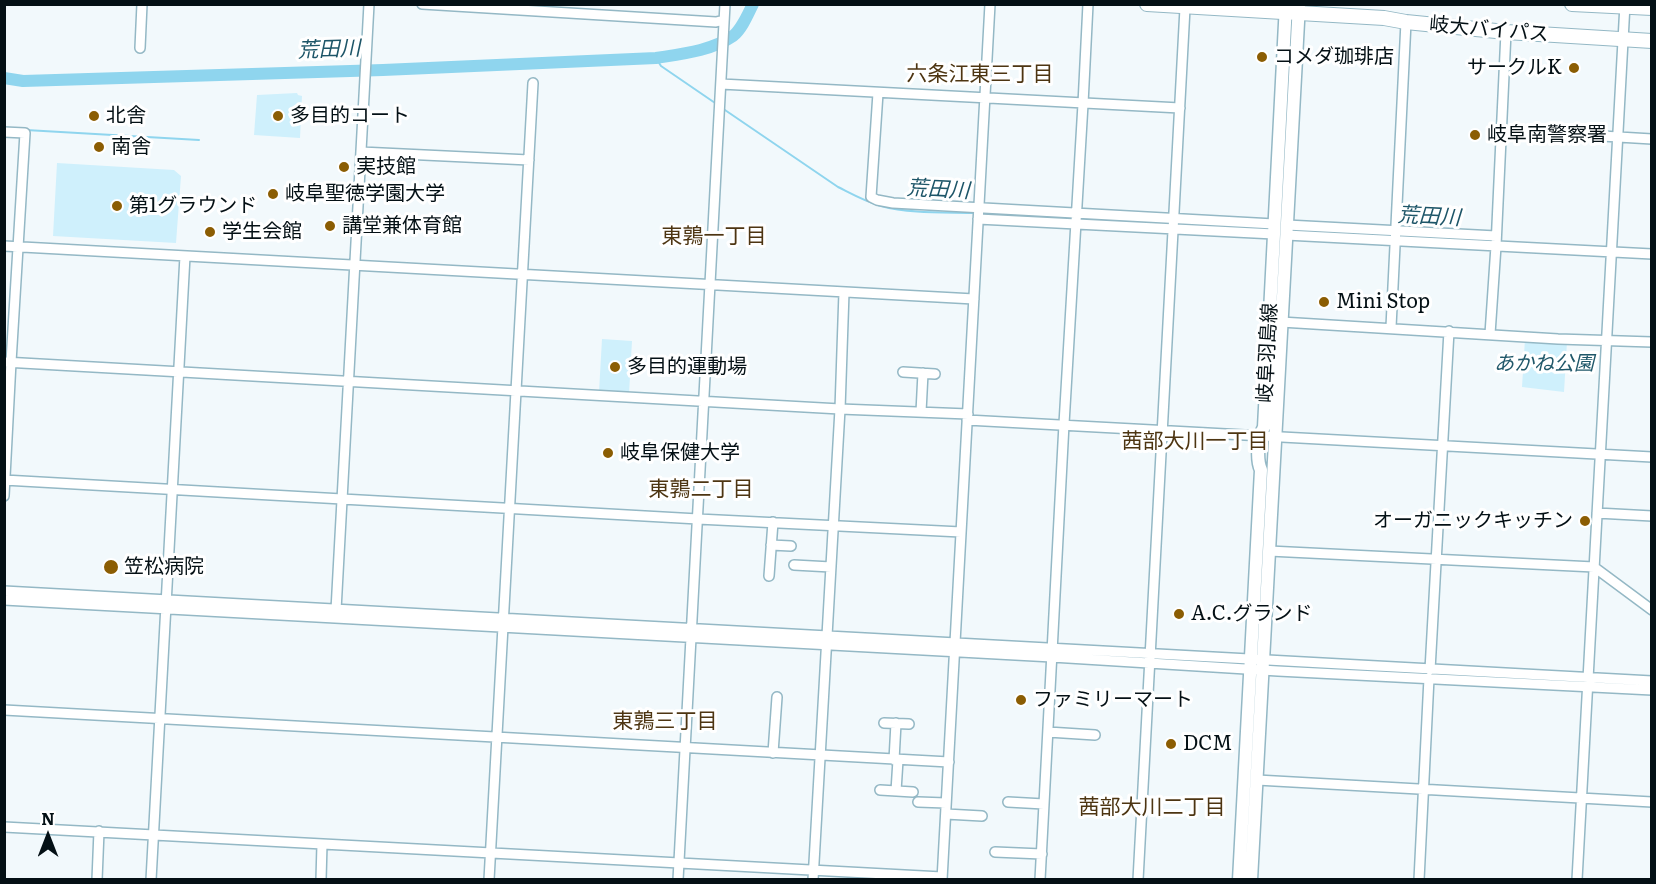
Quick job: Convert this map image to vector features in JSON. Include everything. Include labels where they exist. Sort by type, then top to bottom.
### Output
[{"type":"highway","name":"岐大バイパス","points":[[1148,4],[1185,8],[1292,9],[1506,32],[1652,41]]},
{"type":"highway","name":"岐大バイパス","points":[[1572,4],[1652,8]]},
{"type":"main road","name":"岐阜羽島線","points":[[1251,879],[1257,780],[1261,470],[1258,465],[1260,435],[1264,427],[1280,229],[1292,9]]},
{"type":"main road","name":"岐阜羽島線","points":[[1239,879],[1269,551],[1281,322],[1280,229]]},
{"type":"street","points":[[140,48],[142,4]]},
{"type":"street","points":[[336,609],[369,4]]},
{"type":"street","points":[[422,4],[602,10],[724,23]]},
{"type":"street","points":[[678,879],[725,4]]},
{"type":"street","points":[[4,827],[679,863],[813,875],[942,878],[990,4]]},
{"type":"street","points":[[1040,879],[1088,4]]},
{"type":"street","points":[[1577,879],[1625,5]]},
{"type":"street","points":[[1138,879],[1185,8]]},
{"type":"street","points":[[1391,327],[1406,22]]},
{"type":"street","points":[[1490,334],[1506,32]]},
{"type":"street","points":[[489,879],[533,83]]},
{"type":"street","points":[[721,84],[1180,108]]},
{"type":"street","points":[[878,93],[871,197],[893,204],[978,213],[1496,241],[1652,254]]},
{"type":"street","points":[[1501,130],[1652,139]]},
{"type":"street","points":[[4,132],[25,133],[19,247],[8,362],[4,496]]},
{"type":"street","points":[[361,152],[529,160]]},
{"type":"street","points":[[4,246],[974,299]]},
{"type":"street","points":[[151,879],[185,256]]},
{"type":"street","points":[[813,875],[834,525],[844,292]]},
{"type":"street","points":[[1281,322],[1558,339],[1652,342]]},
{"type":"street","points":[[1419,879],[1449,331]]},
{"type":"street","points":[[8,362],[921,412],[1064,424],[1652,457]]},
{"type":"street","points":[[903,372],[934,374]]},
{"type":"street","points":[[921,412],[923,373]]},
{"type":"street","points":[[5,480],[961,532]]},
{"type":"street","points":[[1597,513],[1652,516]]},
{"type":"street","points":[[769,576],[773,522]]},
{"type":"street","points":[[771,545],[791,546]]},
{"type":"street","points":[[1269,551],[1594,567],[1652,610]]},
{"type":"street","points":[[794,566],[831,567]]},
{"type":"street","points":[[4,591],[167,604],[1257,665],[1588,682],[1652,681]]},
{"type":"street","points":[[4,600],[336,609],[504,623]]},
{"type":"street","points":[[1588,682],[1652,690]]},
{"type":"street","points":[[773,753],[777,697]]},
{"type":"street","points":[[4,710],[949,762]]},
{"type":"street","points":[[884,723],[909,724]]},
{"type":"street","points":[[896,723],[896,790]]},
{"type":"street","points":[[1048,732],[1095,735]]},
{"type":"street","points":[[1257,780],[1652,801]]},
{"type":"street","points":[[880,790],[914,792]]},
{"type":"street","points":[[918,802],[946,803]]},
{"type":"street","points":[[1008,802],[1044,804]]},
{"type":"street","points":[[946,814],[982,816]]},
{"type":"street","points":[[97,879],[99,831]]},
{"type":"street","points":[[321,879],[322,844]]},
{"type":"street","points":[[995,852],[1042,854]]},
{"type":"green space","name":"多目的コート","points":[[297,93],[302,96],[300,138],[254,135],[257,95]]},
{"type":"green space","name":"第1グラウンド","points":[[57,163],[174,170],[181,176],[176,243],[53,236]]},
{"type":"green space","name":"多目的運動場","points":[[602,339],[632,341],[629,394],[599,392]]},
{"type":"green space","name":"あかね公園","points":[[1525,339],[1567,342],[1564,392],[1522,387]]},
{"type":"waterway","name":"荒田川","points":[[4,78],[23,81],[383,70],[656,58],[696,51],[733,36],[753,4]]},
{"type":"waterway","name":"荒田川","points":[[656,58],[661,66],[718,105]]},
{"type":"waterway","name":"荒田川","points":[[722,108],[838,187],[870,202],[904,210],[976,213]]},
{"type":"waterway","points":[[26,130],[199,140]]},
{"type":"waterway","name":"荒田川","points":[[981,214],[1075,218]]},
{"type":"waterway","name":"荒田川","points":[[1080,218],[1171,223]]},
{"type":"waterway","name":"荒田川","points":[[1176,223],[1218,225]]},
{"type":"place","name":"コメダ珈琲店","points":[[1262,57]]},
{"type":"place","name":"サークルK","points":[[1574,68]]},
{"type":"place","name":"北舎","points":[[94,116]]},
{"type":"place","name":"多目的コート","points":[[278,116]]},
{"type":"place","name":"岐阜南警察署","points":[[1475,135]]},
{"type":"place","name":"南舎","points":[[99,147]]},
{"type":"place","name":"実技館","points":[[344,167]]},
{"type":"place","name":"岐阜聖徳学園大学","points":[[273,194]]},
{"type":"place","name":"第1グラウンド","points":[[117,206]]},
{"type":"place","name":"講堂兼体育館","points":[[330,226]]},
{"type":"place","name":"学生会館","points":[[210,232]]},
{"type":"place","name":"Mini Stop","points":[[1324,302]]},
{"type":"place","name":"多目的運動場","points":[[615,367]]},
{"type":"place","name":"岐阜保健大学","points":[[608,453]]},
{"type":"place","name":"オーガニックキッチン","points":[[1585,521]]},
{"type":"place","name":"笠松病院","points":[[111,567]]},
{"type":"place","name":"A.C.グランド","points":[[1179,614]]},
{"type":"place","name":"ファミリーマート","points":[[1021,700]]},
{"type":"place","name":"DCM","points":[[1171,744]]},
{"type":"district","name":"六条江東三丁目","points":[[980,75]]},
{"type":"district","name":"東鶉一丁目","points":[[714,237]]},
{"type":"district","name":"茜部大川一丁目","points":[[1195,442]]},
{"type":"district","name":"東鶉二丁目","points":[[701,490]]},
{"type":"district","name":"東鶉三丁目","points":[[665,722]]},
{"type":"district","name":"茜部大川二丁目","points":[[1152,808]]}]
